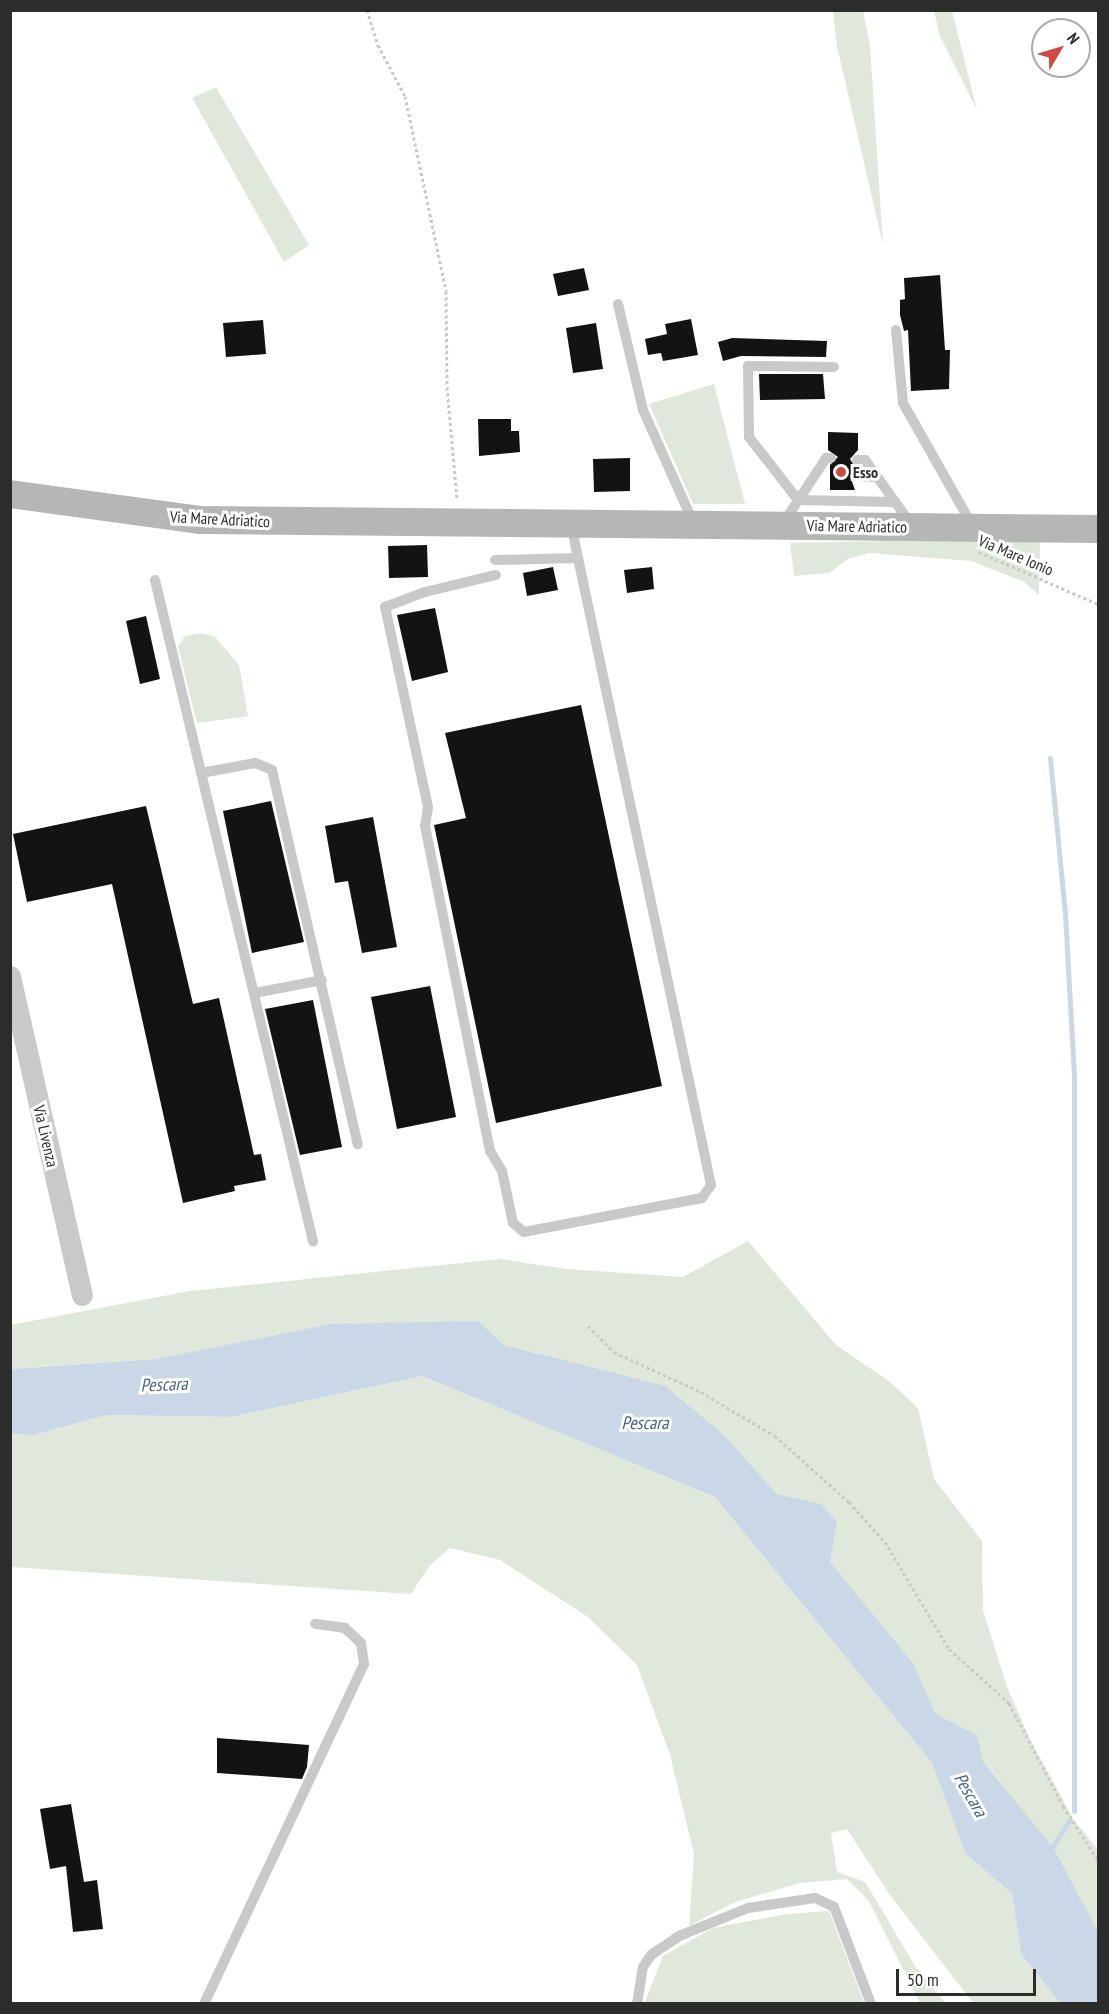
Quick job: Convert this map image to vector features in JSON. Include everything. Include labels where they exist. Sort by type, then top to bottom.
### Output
[{"type":"main road","name":"Via Mare Adriatico","points":[[10,494],[199,520],[458,523],[494,539]]},
{"type":"main road","name":"Via Mare Adriatico","points":[[430,522],[455,538],[568,540],[615,522],[913,527],[974,539],[1098,529]]},
{"type":"street","name":"Via Livenza","points":[[10,976],[82,1295]]},
{"type":"lane","points":[[618,304],[643,410],[693,524]]},
{"type":"lane","points":[[896,330],[903,403],[974,539]]},
{"type":"lane","points":[[798,500],[749,437],[748,366],[834,367]]},
{"type":"lane","points":[[781,525],[826,458],[831,458]]},
{"type":"lane","points":[[857,460],[865,460],[913,527]]},
{"type":"lane","points":[[814,476],[828,476]]},
{"type":"lane","points":[[857,476],[877,477]]},
{"type":"lane","points":[[798,500],[895,502]]},
{"type":"lane","points":[[496,575],[425,592],[385,607],[428,807],[425,826],[490,1151],[502,1171],[513,1223],[524,1232],[702,1198],[711,1185],[568,540]]},
{"type":"lane","points":[[155,579],[313,1241]]},
{"type":"lane","points":[[201,773],[255,763],[272,770],[358,1144]]},
{"type":"lane","points":[[254,993],[322,980]]},
{"type":"lane","points":[[204,2004],[364,1664],[361,1643],[345,1628],[315,1624]]},
{"type":"lane","points":[[637,2004],[643,1967],[651,1955],[679,1936],[748,1908],[815,1898],[834,1907],[871,2004]]},
{"type":"path","points":[[367,10],[378,45],[405,96],[446,291],[447,387],[458,523]]},
{"type":"path","name":"Via Mare Ionio","points":[[974,539],[1098,604]]},
{"type":"path","points":[[588,1326],[614,1352],[701,1392],[776,1436],[849,1502],[891,1551],[949,1649],[997,1688],[1009,1703],[1063,1806],[1098,1860]]},
{"type":"shaded area","points":[[833,11],[863,11],[870,46],[883,245],[837,46]]},
{"type":"shaded area","points":[[934,11],[952,11],[977,110],[940,36]]},
{"type":"shaded area","points":[[216,87],[309,245],[284,262],[192,98]]},
{"type":"shaded area","points":[[714,384],[745,504],[693,504],[649,404]]},
{"type":"shaded area","points":[[1040,538],[1039,595],[1024,582],[971,561],[869,553],[848,559],[829,573],[794,576],[790,543]]},
{"type":"shaded area","points":[[201,633],[215,637],[239,665],[248,716],[197,723],[178,647],[185,636]]},
{"type":"shaded area","points":[[748,1241],[836,1345],[889,1381],[918,1408],[934,1479],[982,1541],[983,1610],[1007,1687],[1031,1741],[1074,1820],[1098,1850],[1098,1932],[1000,1781],[983,1761],[977,1735],[936,1714],[913,1663],[829,1562],[821,1504],[777,1494],[725,1436],[541,1354],[504,1345],[477,1321],[156,1359],[11,1369],[10,1325],[190,1291],[500,1259],[566,1269],[683,1277]]},
{"type":"shaded area","points":[[422,1376],[715,1497],[932,1763],[965,1853],[1012,1892],[1021,1954],[1060,2003],[973,2003],[890,1895],[847,1829],[831,1833],[837,1872],[865,1882],[915,1966],[945,2003],[920,2003],[869,1901],[847,1879],[800,1883],[735,1902],[689,1926],[694,1854],[670,1755],[637,1665],[588,1617],[500,1560],[450,1548],[430,1565],[411,1594],[11,1567],[10,1434],[33,1435],[107,1415],[231,1417]]},
{"type":"shaded area","points":[[829,1911],[864,2003],[644,2004],[663,1956],[713,1928],[787,1914]]},
{"type":"water","name":"Pescara","points":[[478,1321],[504,1345],[665,1386],[725,1436],[777,1494],[821,1504],[837,1522],[830,1562],[913,1663],[936,1714],[977,1735],[983,1761],[1054,1849],[1098,1932],[1098,2003],[1060,2003],[1021,1954],[1012,1893],[965,1853],[932,1763],[715,1497],[422,1376],[231,1417],[107,1415],[33,1435],[11,1434],[11,1369],[156,1359],[331,1324]]},
{"type":"building","points":[[584,268],[589,290],[558,296],[553,274]]},
{"type":"building","points":[[940,275],[945,350],[950,350],[949,389],[911,391],[908,330],[904,331],[900,315],[900,300],[905,299],[904,278]]},
{"type":"building","points":[[691,319],[698,355],[663,361],[661,353],[648,355],[645,339],[667,334],[665,324]]},
{"type":"building","points":[[263,320],[266,354],[226,357],[223,323]]},
{"type":"building","points":[[596,323],[603,369],[573,373],[566,328]]},
{"type":"building","points":[[732,338],[827,341],[826,357],[741,356],[723,361],[718,342]]},
{"type":"building","points":[[759,374],[823,374],[825,399],[760,400]]},
{"type":"building","points":[[478,419],[511,419],[511,431],[519,431],[520,452],[479,456]]},
{"type":"building","points":[[828,432],[858,433],[858,450],[850,459],[855,467],[850,476],[855,490],[830,490],[830,465],[838,457],[828,450]]},
{"type":"building","points":[[630,458],[630,491],[594,492],[593,459]]},
{"type":"building","points":[[427,545],[428,577],[389,578],[388,546]]},
{"type":"building","points":[[553,567],[558,590],[527,596],[523,573]]},
{"type":"building","points":[[652,567],[654,589],[627,593],[624,570]]},
{"type":"building","points":[[435,608],[448,672],[412,681],[397,615]]},
{"type":"building","points":[[146,616],[160,679],[140,684],[126,621]]},
{"type":"building","points":[[581,705],[662,1086],[496,1123],[434,825],[466,818],[445,733]]},
{"type":"building","points":[[271,801],[304,942],[252,953],[223,811]]},
{"type":"building","points":[[146,806],[193,1004],[219,998],[254,1155],[261,1154],[266,1180],[234,1186],[235,1191],[183,1203],[112,884],[27,902],[13,834]]},
{"type":"building","points":[[373,817],[397,947],[362,953],[348,881],[335,883],[325,826]]},
{"type":"building","points":[[430,986],[456,1117],[397,1129],[371,997]]},
{"type":"building","points":[[313,1000],[342,1147],[300,1155],[265,1009]]},
{"type":"building","points":[[217,1738],[309,1745],[307,1767],[302,1779],[217,1773]]},
{"type":"building","points":[[71,1804],[84,1882],[97,1880],[103,1929],[73,1932],[66,1866],[50,1869],[40,1809]]},
{"type":"waterway","points":[[1050,758],[1065,914],[1074,1077],[1074,1811]]},
{"type":"waterway","points":[[1049,1852],[1069,1821]]},
{"type":"place","name":"Esso","points":[[841,472]]}]
